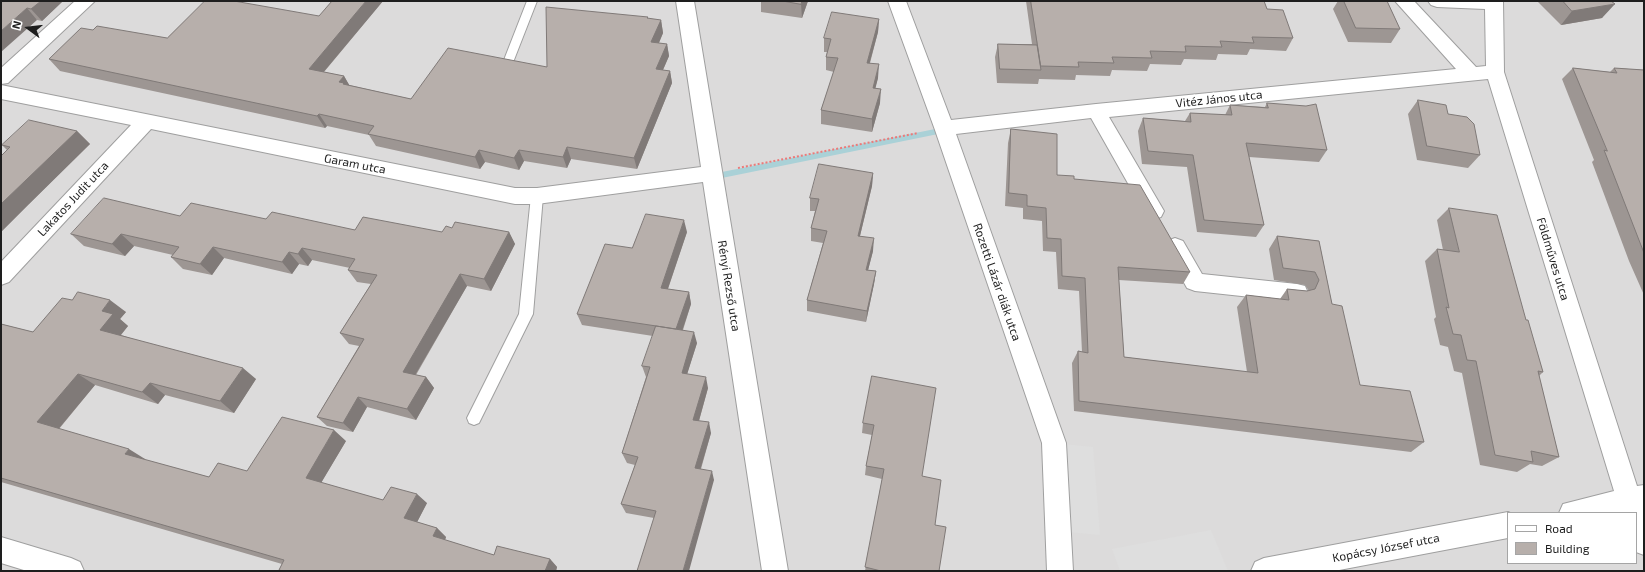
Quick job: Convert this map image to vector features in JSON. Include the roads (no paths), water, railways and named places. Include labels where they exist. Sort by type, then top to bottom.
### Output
[{"type":"street","points":[[1,78],[86,1]]},
{"type":"street","name":"Rényi Rezső utca","points":[[685,1],[775,571]]},
{"type":"street","name":"Rozetti Lázár diák utca","points":[[897,1],[944,128],[1054,443],[1060,571]]},
{"type":"street","points":[[1404,1],[1471,74]]},
{"type":"street","points":[[1437,1],[1494,2]]},
{"type":"street","name":"Földműves utca","points":[[1494,2],[1494,72],[1636,508]]},
{"type":"street","name":"Vitéz János utca","points":[[944,128],[1096,111],[1494,72]]},
{"type":"street","name":"Garam utca","points":[[1,92],[515,196],[537,196],[711,173]]},
{"type":"street","points":[[1096,111],[1195,282],[1297,293]]},
{"type":"street","name":"Lakatos Judit utca","points":[[1,276],[146,122]]},
{"type":"street","points":[[1585,512],[1636,508]]},
{"type":"street","name":"Földműves utca","points":[[1637,512],[1644,542]]},
{"type":"street","name":"Kopácsy József utca","points":[[1264,571],[1507,525]]},
{"type":"street","points":[[1,550],[71,571]]},
{"type":"lane","points":[[507,65],[532,1]]},
{"type":"lane","points":[[474,418],[526,314],[537,196]]},
{"type":"waterway","points":[[712,177],[945,130]]}]
